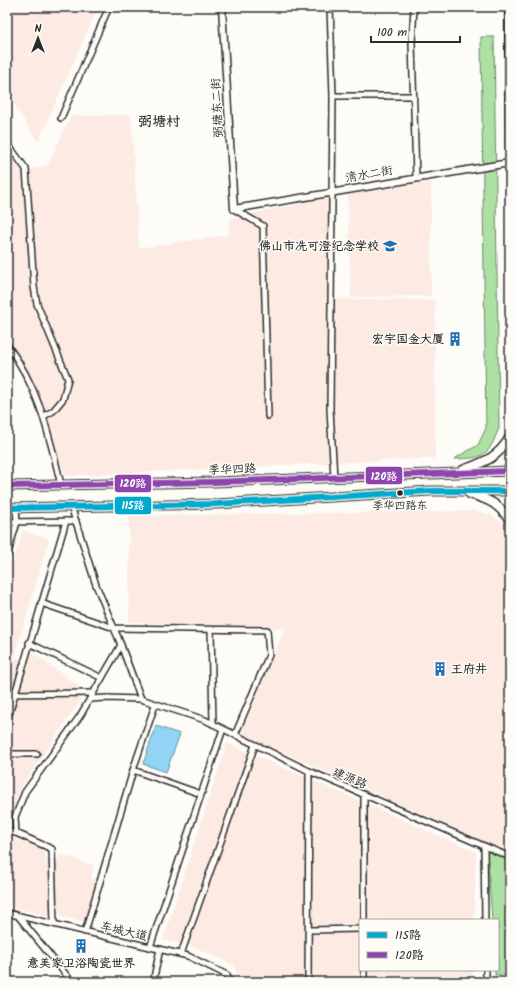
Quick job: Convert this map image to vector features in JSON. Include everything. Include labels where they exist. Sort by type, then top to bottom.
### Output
[{"type":"main road","points":[[509,7],[509,166]]},
{"type":"main road","points":[[458,472],[496,455],[504,448],[510,437]]},
{"type":"main road","name":"季华四路","points":[[7,486],[510,471]]},
{"type":"main road","points":[[7,508],[217,504],[430,492],[510,491]]},
{"type":"main road","points":[[461,492],[490,500],[497,505],[510,520]]},
{"type":"street","points":[[61,118],[109,7]]},
{"type":"street","name":"弼塘东二街","points":[[222,7],[234,209]]},
{"type":"street","points":[[330,7],[333,96],[330,410],[334,477]]},
{"type":"street","points":[[414,7],[412,43],[416,177]]},
{"type":"street","points":[[333,96],[413,96]]},
{"type":"street","points":[[7,143],[26,169],[34,286],[37,304],[68,379],[64,399],[53,412],[44,416]]},
{"type":"street","name":"清水二街","points":[[234,209],[416,177],[509,166]]},
{"type":"street","points":[[234,209],[263,226],[268,416]]},
{"type":"street","points":[[7,345],[30,383],[44,416],[61,485]]},
{"type":"street","points":[[71,506],[96,585],[121,645],[141,699],[90,699]]},
{"type":"street","points":[[7,556],[17,522],[16,508]]},
{"type":"street","points":[[7,721],[66,521]]},
{"type":"street","points":[[7,522],[76,521]]},
{"type":"street","points":[[41,603],[114,628],[267,630],[269,655],[235,734]]},
{"type":"street","points":[[211,630],[213,724]]},
{"type":"street","points":[[29,643],[102,678]]},
{"type":"street","points":[[16,833],[15,817],[25,792],[80,716],[121,645]]},
{"type":"street","points":[[7,694],[94,693]]},
{"type":"street","name":"建源路","points":[[141,699],[213,724],[309,771],[510,857]]},
{"type":"street","points":[[85,932],[133,770],[155,705]]},
{"type":"street","points":[[150,947],[223,729]]},
{"type":"street","points":[[181,954],[255,745]]},
{"type":"street","points":[[7,754],[37,754]]},
{"type":"street","points":[[133,770],[201,794]]},
{"type":"street","points":[[308,982],[309,771]]},
{"type":"street","points":[[364,795],[364,919]]},
{"type":"street","points":[[7,832],[16,833],[52,849],[54,924]]},
{"type":"street","points":[[484,846],[485,919]]},
{"type":"street","name":"车城大道","points":[[7,913],[181,954],[227,975],[229,982]]},
{"type":"street","points":[[18,916],[72,982]]},
{"type":"street","points":[[309,930],[359,929]]},
{"type":"street","points":[[153,982],[160,949]]},
{"type":"street","points":[[364,971],[364,982]]},
{"type":"street","points":[[486,971],[486,982]]},
{"type":"shaded area","points":[[7,7],[93,7],[96,12],[38,142],[7,93]]},
{"type":"shaded area","points":[[131,115],[139,248],[228,235],[231,218],[333,197],[336,299],[435,300],[435,458],[65,476],[44,416],[13,350],[7,345],[7,150],[23,171],[48,165],[71,116]]},
{"type":"shaded area","name":"佛山市冼可澄纪念学校","points":[[431,182],[431,296],[351,297],[348,195]]},
{"type":"shaded area","points":[[476,511],[491,515],[504,524],[510,538],[510,853],[241,734],[285,628],[129,622],[129,516]]},
{"type":"shaded area","name":"意美家卫浴陶瓷世界","points":[[23,531],[49,539],[14,658],[29,660],[32,652],[78,686],[80,701],[20,789],[9,822],[10,837],[44,850],[46,860],[59,860],[59,854],[93,865],[91,879],[98,881],[85,922],[61,916],[59,908],[49,907],[49,916],[7,906],[7,582]]},
{"type":"shaded area","points":[[227,743],[476,852],[474,919],[359,919],[359,971],[473,971],[472,975],[239,979],[234,965],[195,947],[163,940]]},
{"type":"green space","points":[[481,37],[494,37],[499,428],[492,445],[484,454],[472,458],[454,459],[478,445],[486,428]]},
{"type":"green space","points":[[487,851],[510,860],[510,974],[495,975],[495,971],[499,971],[499,919],[492,919]]},
{"type":"water","points":[[156,726],[180,734],[166,772],[143,764]]},
{"type":"transit line","name":"120路","points":[[7,486],[214,482],[510,471]]},
{"type":"transit line","name":"115路","points":[[7,508],[217,504],[430,491],[510,491]]},
{"type":"place","name":"佛山市冼可澄纪念学校","points":[[390,246]]},
{"type":"place","name":"宏宇国金大厦","points":[[455,339]]},
{"type":"place","name":"季华四路东","points":[[400,493]]},
{"type":"place","name":"王府井","points":[[440,669]]},
{"type":"place","name":"意美家卫浴陶瓷世界","points":[[81,946]]},
{"type":"district","name":"弼塘村","points":[[159,121]]}]
